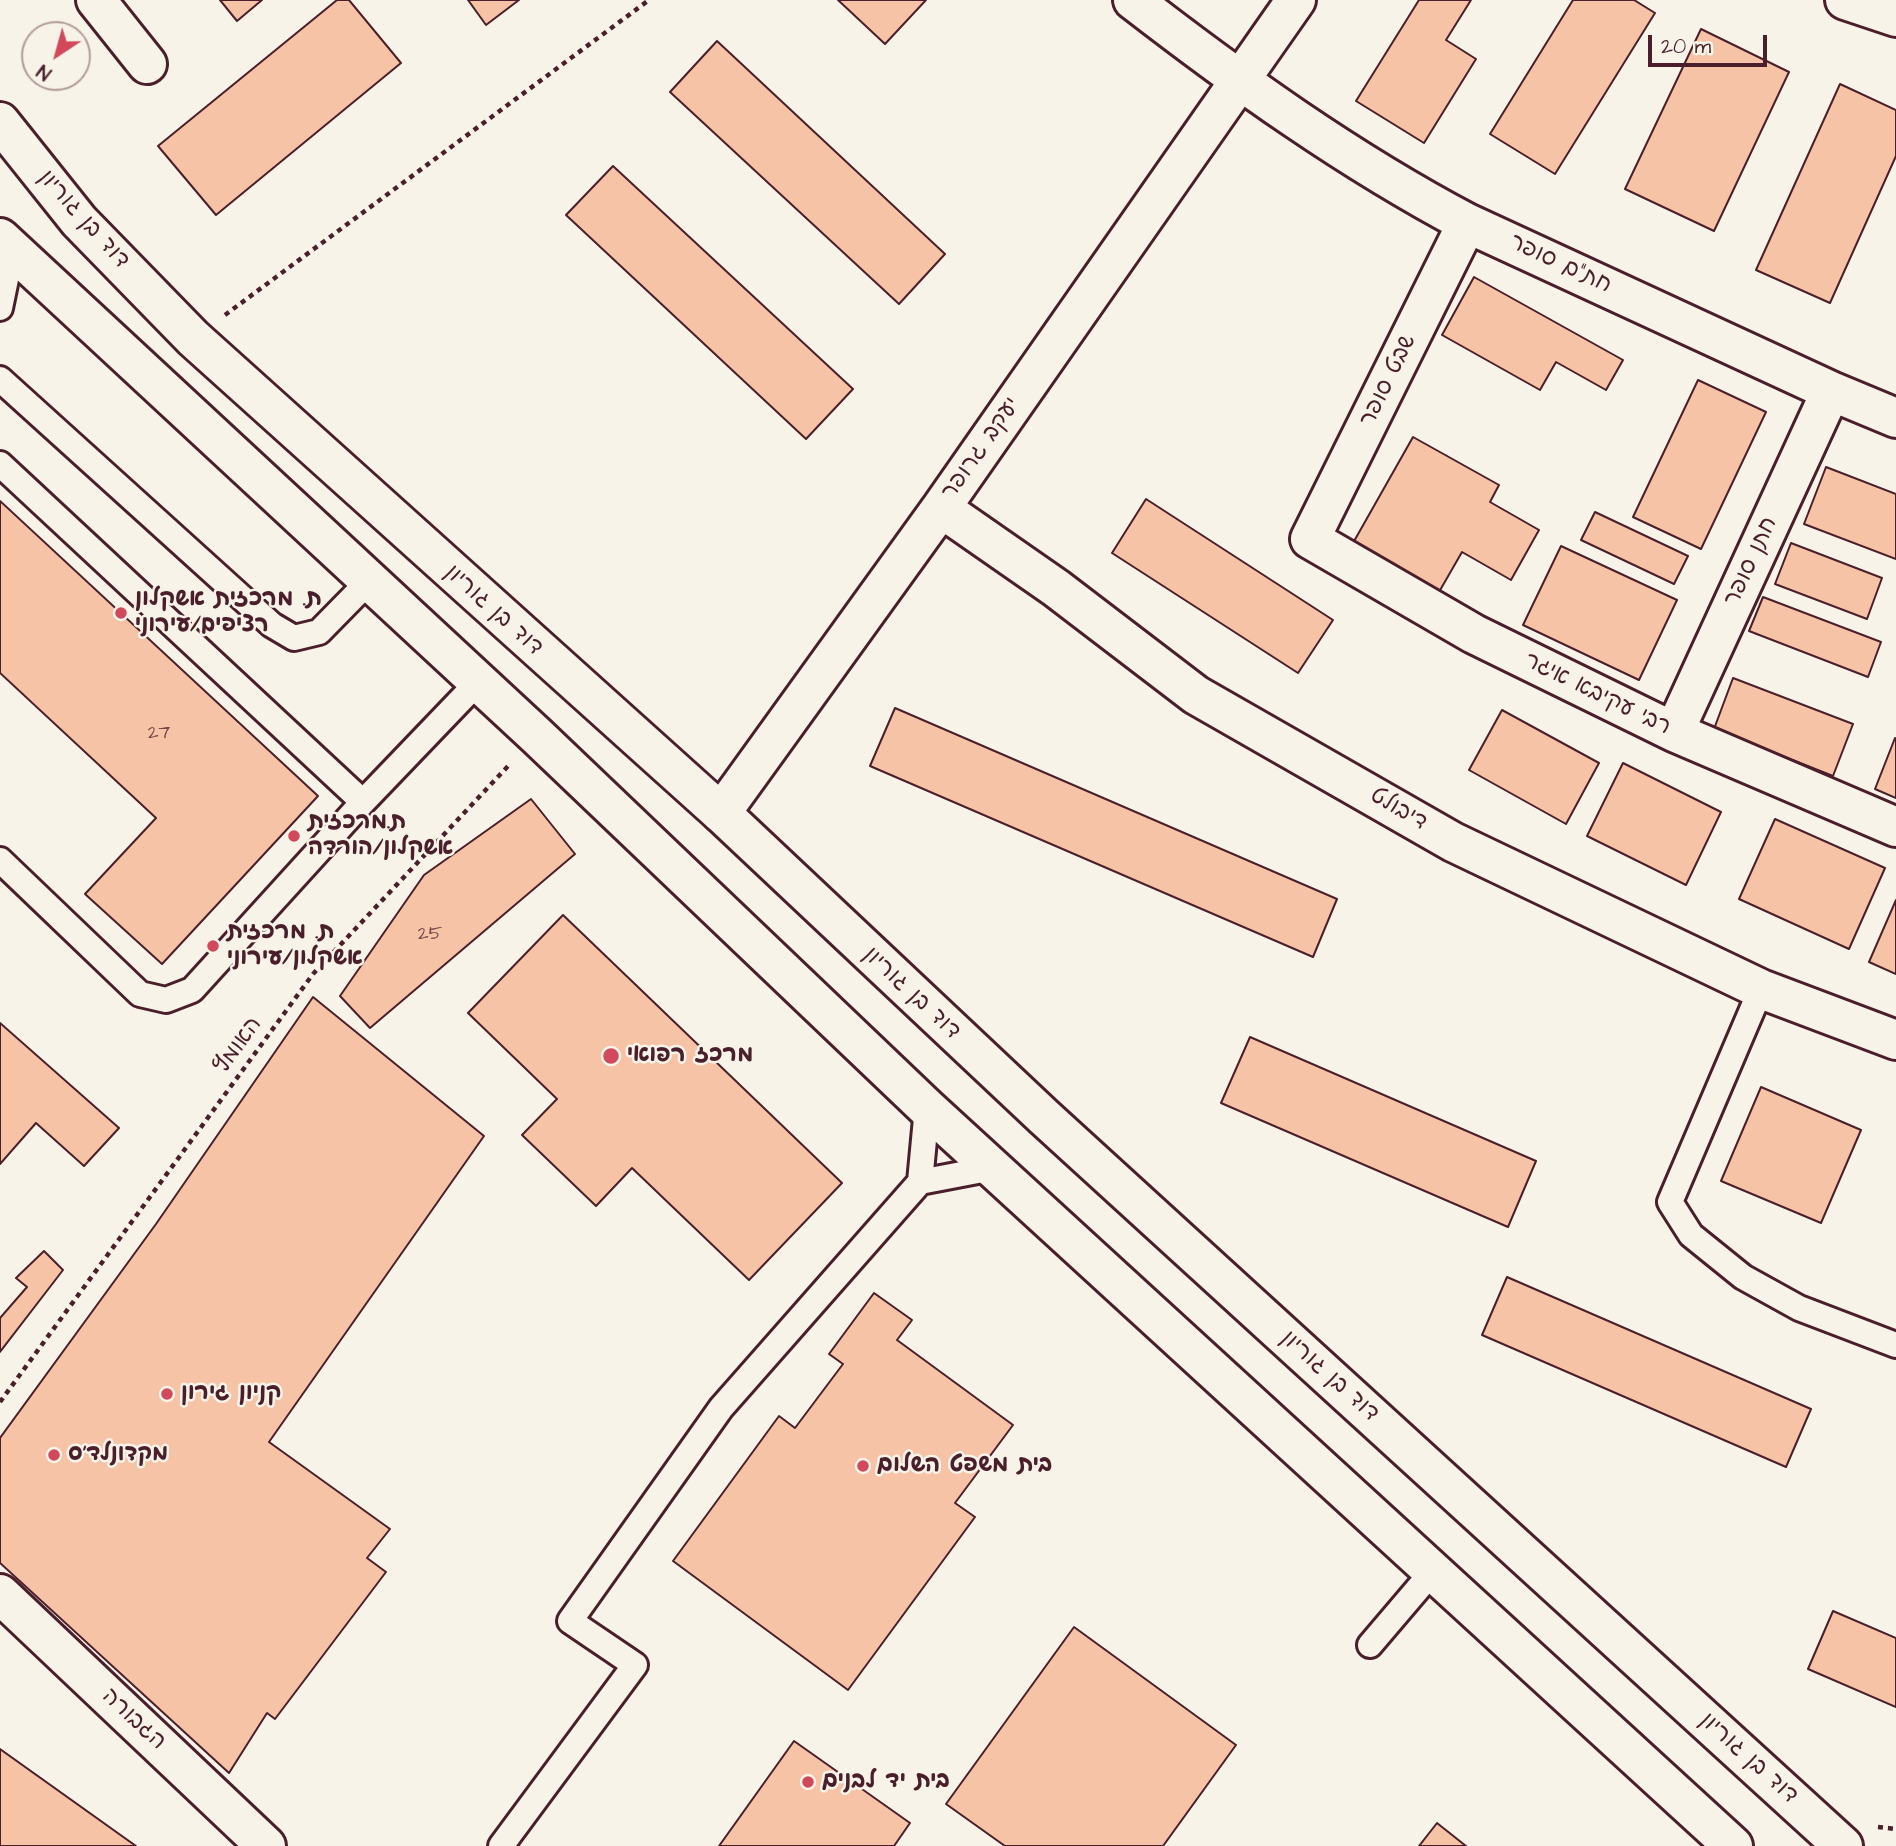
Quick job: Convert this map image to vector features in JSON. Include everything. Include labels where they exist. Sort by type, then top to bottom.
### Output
[{"type":"street","points":[[96,0],[146,64]]},
{"type":"street","name":"חת\"ם סופר","points":[[1133,0],[1240,83],[1411,193],[1467,223],[1831,391],[1896,418]]},
{"type":"street","name":"יעקב גרופר","points":[[722,813],[941,508],[1296,0]]},
{"type":"street","points":[[1845,0],[1896,17]]},
{"type":"street","name":"דוד בן גוריון","points":[[1,128],[79,221],[193,338],[722,813],[1044,1118],[1843,1846]]},
{"type":"street","name":"שבט סופר","points":[[1310,539],[1467,223]]},
{"type":"street","points":[[6,244],[537,736],[927,1108],[1733,1846]]},
{"type":"street","name":"חתן סופר","points":[[1674,732],[1831,391]]},
{"type":"street","name":"דיבולט","points":[[941,508],[1056,588],[1196,695],[1453,842],[1761,989],[1896,1040]]},
{"type":"street","name":"רבי עקיבא איגר","points":[[1310,539],[1474,634],[1674,732],[1896,827]]},
{"type":"street","name":"הגבורה","points":[[0,1594],[266,1846]]},
{"type":"lane","points":[[0,308],[6,244]]},
{"type":"lane","points":[[0,379],[272,625],[294,638],[319,632],[370,580]]},
{"type":"lane","points":[[0,464],[363,802]]},
{"type":"lane","points":[[0,860],[140,994],[166,1000],[192,990],[363,802],[478,682]]},
{"type":"lane","points":[[1761,989],[1670,1202],[1691,1235],[1743,1277],[1799,1308],[1896,1345]]},
{"type":"lane","points":[[501,1846],[635,1665],[570,1621],[721,1408],[920,1182],[927,1108]]},
{"type":"lane","points":[[920,1182],[993,1168]]},
{"type":"lane","points":[[1370,1645],[1433,1571]]},
{"type":"path","points":[[193,338],[649,0]]},
{"type":"path","name":"האומץ","points":[[0,1402],[313,974],[537,736]]},
{"type":"building","points":[[220,0],[262,0],[237,21]]},
{"type":"building","points":[[337,0],[349,0],[401,63],[216,215],[158,146]]},
{"type":"building","points":[[468,0],[519,0],[486,25]]},
{"type":"building","points":[[838,0],[926,0],[885,44]]},
{"type":"building","points":[[1419,0],[1471,0],[1446,40],[1476,59],[1424,143],[1356,101]]},
{"type":"building","points":[[1573,0],[1634,0],[1655,13],[1555,174],[1490,134]]},
{"type":"building","points":[[1701,29],[1789,72],[1714,231],[1625,189]]},
{"type":"building","points":[[717,41],[945,254],[899,304],[670,92]]},
{"type":"building","points":[[1840,84],[1896,110],[1896,156],[1830,303],[1756,270]]},
{"type":"building","points":[[613,166],[853,389],[806,439],[566,215]]},
{"type":"building","points":[[1474,277],[1623,360],[1606,390],[1556,362],[1540,390],[1442,335]]},
{"type":"building","points":[[1698,380],[1766,412],[1701,549],[1633,517]]},
{"type":"building","points":[[1413,437],[1499,485],[1490,502],[1539,530],[1511,580],[1462,552],[1439,592],[1353,543]]},
{"type":"building","points":[[1826,467],[1896,494],[1896,559],[1804,524]]},
{"type":"building","points":[[1146,499],[1333,620],[1298,673],[1112,553]]},
{"type":"building","points":[[0,501],[318,796],[162,964],[85,894],[156,818],[0,673]]},
{"type":"building","points":[[1595,512],[1688,556],[1674,584],[1581,540]]},
{"type":"building","points":[[1791,543],[1882,578],[1867,619],[1775,584]]},
{"type":"building","points":[[1561,546],[1677,600],[1639,680],[1523,625]]},
{"type":"building","points":[[1763,597],[1881,642],[1868,677],[1749,631]]},
{"type":"building","points":[[1733,678],[1853,724],[1833,776],[1714,729]]},
{"type":"building","points":[[895,708],[1337,899],[1313,957],[870,766]]},
{"type":"building","points":[[1502,710],[1599,763],[1566,824],[1469,770]]},
{"type":"building","points":[[1896,739],[1896,798],[1875,789]]},
{"type":"building","points":[[1623,763],[1721,812],[1686,885],[1587,836]]},
{"type":"building","points":[[531,799],[575,854],[370,1028],[340,996],[424,875]]},
{"type":"building","points":[[1775,819],[1885,868],[1849,949],[1739,899]]},
{"type":"building","points":[[1896,900],[1896,974],[1869,962]]},
{"type":"building","name":"מרכז רפואי","points":[[563,915],[842,1183],[749,1280],[632,1168],[596,1206],[522,1135],[557,1099],[468,1013]]},
{"type":"building","name":"קניון גירון","points":[[313,997],[484,1136],[269,1442],[390,1529],[367,1558],[386,1572],[275,1719],[267,1713],[229,1773],[0,1563],[0,1438],[156,1224]]},
{"type":"building","points":[[0,1023],[119,1128],[84,1166],[36,1123],[0,1164]]},
{"type":"building","points":[[1250,1037],[1536,1161],[1508,1227],[1221,1103]]},
{"type":"building","points":[[1761,1087],[1861,1130],[1821,1223],[1721,1181]]},
{"type":"building","points":[[44,1251],[63,1270],[0,1352],[0,1318],[27,1287],[16,1278]]},
{"type":"building","points":[[1507,1277],[1811,1409],[1786,1467],[1482,1335]]},
{"type":"building","name":"בית משפט השלום","points":[[874,1293],[912,1320],[897,1340],[1013,1425],[955,1503],[975,1517],[848,1690],[673,1561],[779,1416],[795,1428],[843,1364],[829,1354]]},
{"type":"building","points":[[1833,1611],[1896,1638],[1896,1707],[1808,1669]]},
{"type":"building","points":[[1074,1627],[1236,1745],[1163,1846],[1005,1846],[946,1804]]},
{"type":"building","name":"בית יד לבנים","points":[[794,1741],[910,1823],[894,1846],[719,1846]]},
{"type":"building","points":[[0,1749],[136,1846],[0,1846]]},
{"type":"building","points":[[1437,1823],[1466,1846],[1419,1846]]},
{"type":"place","name":"ת. מרכזית אשקלון רציפים/עירוני","points":[[121,613]]},
{"type":"place","name":"ת.מרכזית אשקלון/הורדה","points":[[294,836]]},
{"type":"place","name":"ת. מרכזית אשקלון/עירוני","points":[[213,946]]},
{"type":"place","name":"מרכז רפואי","points":[[611,1056]]},
{"type":"place","name":"קניון גירון","points":[[167,1394]]},
{"type":"place","name":"מקדונלד'ס","points":[[54,1455]]},
{"type":"place","name":"בית משפט השלום","points":[[863,1466]]},
{"type":"place","name":"בית יד לבנים","points":[[808,1782]]}]
